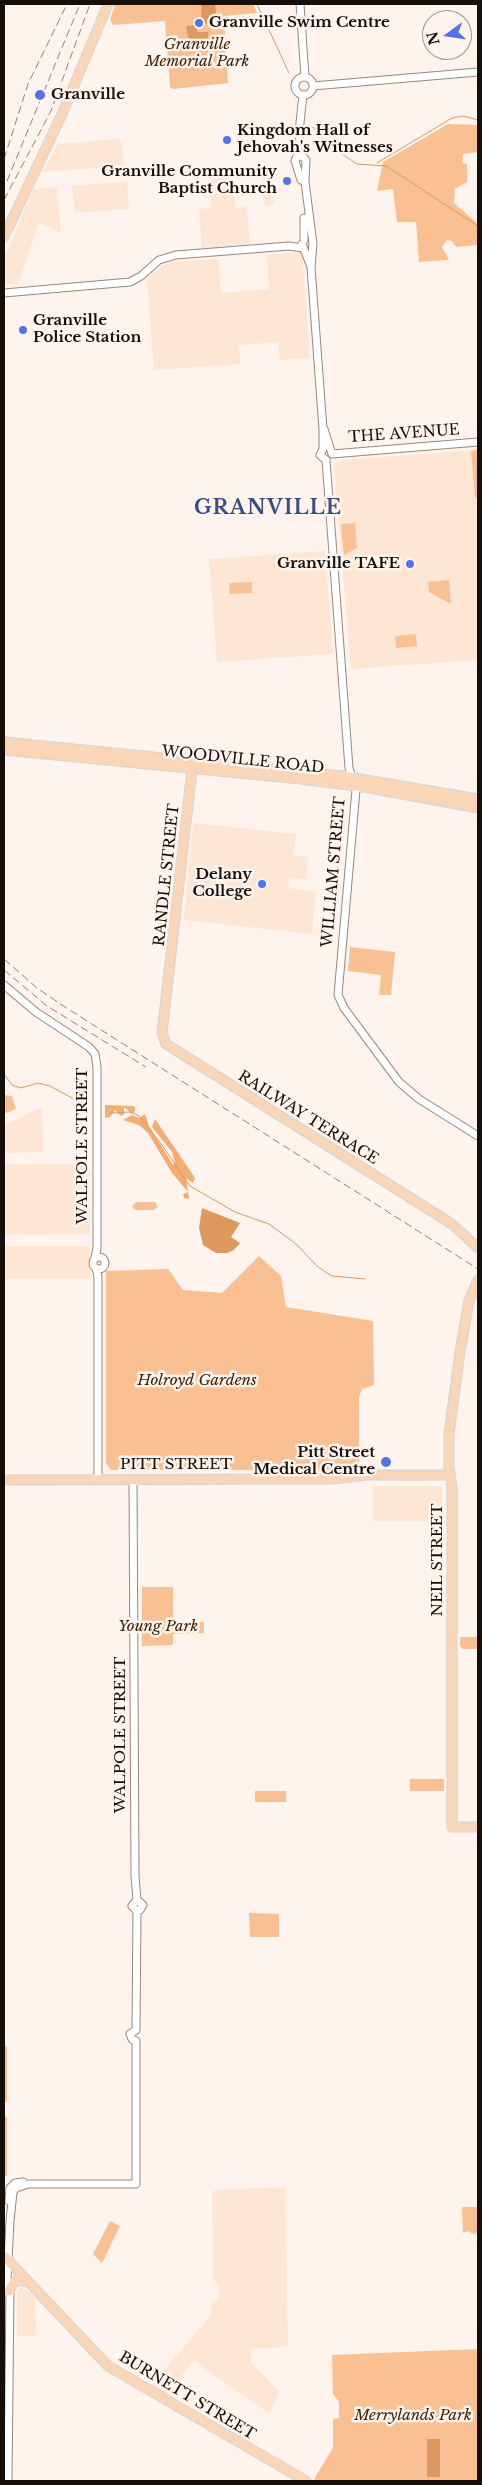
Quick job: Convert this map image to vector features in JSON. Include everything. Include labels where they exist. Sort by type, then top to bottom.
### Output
[{"type":"main road","points":[[4,237],[30,179],[64,112],[108,4]]},
{"type":"main road","name":"WOODVILLE ROAD","points":[[4,742],[192,765]]},
{"type":"main road","name":"WOODVILLE ROAD","points":[[4,750],[192,765],[353,781],[478,799]]},
{"type":"main road","name":"RANDLE STREET","points":[[168,991],[192,765]]},
{"type":"main road","name":"WOODVILLE ROAD","points":[[353,781],[478,808]]},
{"type":"main road","name":"RAILWAY TERRACE","points":[[168,991],[162,1033],[164,1041],[171,1049],[452,1224],[478,1248]]},
{"type":"main road","name":"NEIL STREET","points":[[478,1280],[472,1294],[464,1327],[449,1434],[452,1827],[478,1827]]},
{"type":"main road","name":"PITT STREET","points":[[4,1480],[348,1478],[366,1480],[450,1478]]},
{"type":"main road","name":"BURNETT STREET","points":[[6,2259],[108,2366],[306,2481]]},
{"type":"main road","points":[[9,2291],[15,2281],[26,2281]]},
{"type":"street","points":[[300,4],[306,63],[305,78]]},
{"type":"street","points":[[313,86],[478,72]]},
{"type":"street","points":[[303,95],[297,91],[295,85],[298,80],[305,78],[310,80],[313,86]]},
{"type":"street","points":[[303,95],[310,92],[313,86]]},
{"type":"street","points":[[301,155],[299,132],[303,95]]},
{"type":"street","points":[[301,155],[306,158],[306,244]]},
{"type":"street","points":[[301,155],[296,159],[301,175],[306,244],[311,266],[323,429],[326,433],[328,450],[326,460]]},
{"type":"street","points":[[298,166],[306,163]]},
{"type":"street","points":[[4,293],[128,283],[141,276],[158,260],[176,255],[306,244]]},
{"type":"street","name":"THE AVENUE","points":[[328,450],[478,442]]},
{"type":"street","name":"WILLIAM STREET","points":[[328,450],[320,455],[326,460],[349,763],[353,781],[337,988],[338,998],[388,1068],[406,1088],[478,1136]]},
{"type":"street","name":"WALPOLE STREET","points":[[4,985],[36,1012],[89,1047],[95,1054],[97,1066],[98,1257]]},
{"type":"street","points":[[98,1479],[98,1277],[99,1268],[106,1262],[98,1257],[93,1264],[99,1268]]},
{"type":"street","name":"WALPOLE STREET","points":[[28,2184],[136,2184],[136,2040],[141,2035],[136,2030],[137,1911],[143,1905],[137,1900],[135,1876],[133,1479]]},
{"type":"street","points":[[10,2221],[10,2188],[20,2181],[28,2184]]},
{"type":"street","points":[[8,2481],[9,2291],[6,2259],[13,2192],[18,2187],[28,2184]]},
{"type":"shaded area","points":[[201,4],[215,4],[217,23],[202,24]]},
{"type":"shaded area","points":[[196,25],[197,32],[208,32],[208,39],[189,41],[186,26]]},
{"type":"shaded area","points":[[119,139],[122,144],[124,166],[43,172],[58,144]]},
{"type":"shaded area","points":[[271,169],[274,205],[265,205],[262,170]]},
{"type":"shaded area","points":[[232,172],[235,208],[247,207],[250,244],[202,248],[199,209],[211,208],[209,174]]},
{"type":"shaded area","points":[[127,181],[129,209],[75,213],[72,186]]},
{"type":"shaded area","points":[[57,187],[61,233],[39,223],[18,284],[4,285],[4,260],[33,189]]},
{"type":"shaded area","points":[[302,252],[310,358],[280,360],[278,342],[239,345],[240,364],[154,370],[147,280],[156,270],[169,262],[218,259],[221,293],[269,289],[267,255]]},
{"type":"shaded area","name":"Granville TAFE","points":[[478,450],[478,660],[351,669],[334,468],[336,463],[341,460]]},
{"type":"shaded area","points":[[325,551],[333,654],[217,662],[209,559]]},
{"type":"shaded area","points":[[193,823],[296,834],[293,856],[308,857],[306,880],[290,878],[288,888],[316,892],[312,934],[184,920]]},
{"type":"shaded area","points":[[105,1105],[133,1106],[135,1111],[132,1114],[124,1107],[124,1114],[121,1116],[115,1110],[110,1117],[105,1118]]},
{"type":"shaded area","points":[[42,1107],[43,1152],[4,1153],[4,1125]]},
{"type":"shaded area","points":[[145,1114],[149,1126],[173,1165],[175,1163],[172,1152],[152,1127],[155,1119],[195,1178],[193,1183],[186,1178],[188,1192],[172,1173],[148,1133],[139,1125],[123,1120],[132,1115],[139,1118]]},
{"type":"shaded area","points":[[4,1164],[87,1164],[90,1166],[90,1234],[4,1235]]},
{"type":"shaded area","points":[[188,1192],[189,1199],[184,1198],[183,1194]]},
{"type":"shaded area","points":[[202,1208],[240,1223],[231,1237],[240,1243],[234,1250],[227,1253],[216,1253],[203,1245],[199,1228]]},
{"type":"shaded area","points":[[4,1246],[88,1246],[90,1248],[90,1279],[4,1279]]},
{"type":"shaded area","points":[[373,1486],[440,1486],[442,1488],[442,1521],[373,1521]]},
{"type":"shaded area","points":[[285,2187],[288,2347],[251,2349],[251,2362],[279,2392],[270,2414],[194,2361],[166,2394],[151,2386],[210,2316],[211,2302],[220,2295],[219,2288],[213,2278],[212,2193],[215,2190]]},
{"type":"shaded area","points":[[22,2286],[35,2298],[36,2336],[17,2336],[17,2291]]},
{"type":"shaded area","points":[[427,2439],[440,2439],[440,2477],[427,2477]]},
{"type":"green space","name":"Granville Memorial Park","points":[[115,4],[253,4],[257,13],[224,16],[228,83],[173,89],[170,87],[165,21],[113,25],[110,20]]},
{"type":"green space","points":[[448,124],[478,125],[478,152],[463,154],[462,163],[467,164],[467,182],[455,189],[454,203],[478,224],[478,245],[456,247],[452,241],[447,240],[442,247],[449,260],[419,262],[416,222],[397,222],[393,189],[377,191],[383,162]]},
{"type":"green space","points":[[478,450],[478,498],[475,498],[471,451]]},
{"type":"green space","points":[[355,523],[357,548],[344,555],[341,524]]},
{"type":"green space","points":[[449,580],[451,604],[429,592],[428,582]]},
{"type":"green space","points":[[252,582],[252,593],[230,594],[229,583]]},
{"type":"green space","points":[[416,634],[417,646],[396,648],[395,636]]},
{"type":"green space","points":[[350,947],[395,952],[391,995],[379,995],[381,975],[348,971]]},
{"type":"green space","points":[[4,1095],[12,1096],[16,1109],[4,1114]]},
{"type":"green space","points":[[136,1202],[155,1202],[158,1207],[154,1210],[135,1210],[132,1206]]},
{"type":"green space","name":"Holroyd Gardens","points":[[259,1256],[281,1276],[286,1307],[373,1321],[374,1385],[362,1389],[359,1397],[359,1466],[354,1470],[111,1470],[106,1463],[106,1271],[168,1269],[183,1290],[222,1293]]},
{"type":"green space","name":"Young Park","points":[[142,1587],[173,1587],[173,1622],[204,1622],[204,1633],[173,1634],[173,1645],[142,1646]]},
{"type":"green space","points":[[460,1637],[478,1637],[478,1649],[463,1649],[460,1646]]},
{"type":"green space","points":[[410,1779],[444,1779],[444,1791],[410,1791]]},
{"type":"green space","points":[[255,1791],[286,1791],[286,1802],[255,1802]]},
{"type":"green space","points":[[249,1913],[279,1914],[279,1937],[250,1937]]},
{"type":"green space","points":[[4,2046],[7,2046],[7,2102],[4,2102]]},
{"type":"green space","points":[[4,2117],[7,2117],[7,2176],[4,2176]]},
{"type":"green space","points":[[462,2207],[478,2207],[478,2233],[473,2234],[468,2231],[463,2233]]},
{"type":"green space","points":[[110,2221],[120,2226],[102,2263],[93,2254]]},
{"type":"green space","name":"Merrylands Park","points":[[478,2349],[478,2481],[318,2481],[314,2479],[333,2448],[333,2419],[339,2418],[339,2402],[333,2394],[332,2355]]},
{"type":"waterway","points":[[257,4],[289,73]]},
{"type":"waterway","points":[[377,163],[452,118],[463,116],[478,120]]},
{"type":"waterway","points":[[313,127],[327,144],[357,164],[386,166],[478,226]]},
{"type":"waterway","points":[[4,1074],[12,1085],[21,1088],[38,1083],[50,1086],[87,1106]]},
{"type":"waterway","points":[[110,1113],[131,1112],[139,1116],[162,1145],[190,1186],[235,1212],[269,1224],[296,1244],[318,1267],[332,1276],[365,1279]]},
{"type":"railway","points":[[4,159],[28,84],[67,4]]},
{"type":"railway","points":[[7,181],[80,4]]},
{"type":"railway","points":[[4,200],[51,111],[90,4]]},
{"type":"railway","points":[[4,959],[37,988],[65,1007],[478,1269]]},
{"type":"railway","points":[[4,970],[47,1006],[146,1067]]},
{"type":"place","name":"Granville Swim Centre","points":[[199,23]]},
{"type":"place","name":"Granville","points":[[40,95]]},
{"type":"place","name":"Kingdom Hall of Jehovah's Witnesses","points":[[227,140]]},
{"type":"place","name":"Granville Community Baptist Church","points":[[287,181]]},
{"type":"place","name":"Granville Police Station","points":[[23,330]]},
{"type":"place","name":"Granville TAFE","points":[[410,564]]},
{"type":"place","name":"Delany College","points":[[262,884]]},
{"type":"place","name":"Pitt Street Medical Centre","points":[[386,1462]]},
{"type":"district","name":"GRANVILLE","points":[[268,508]]}]
